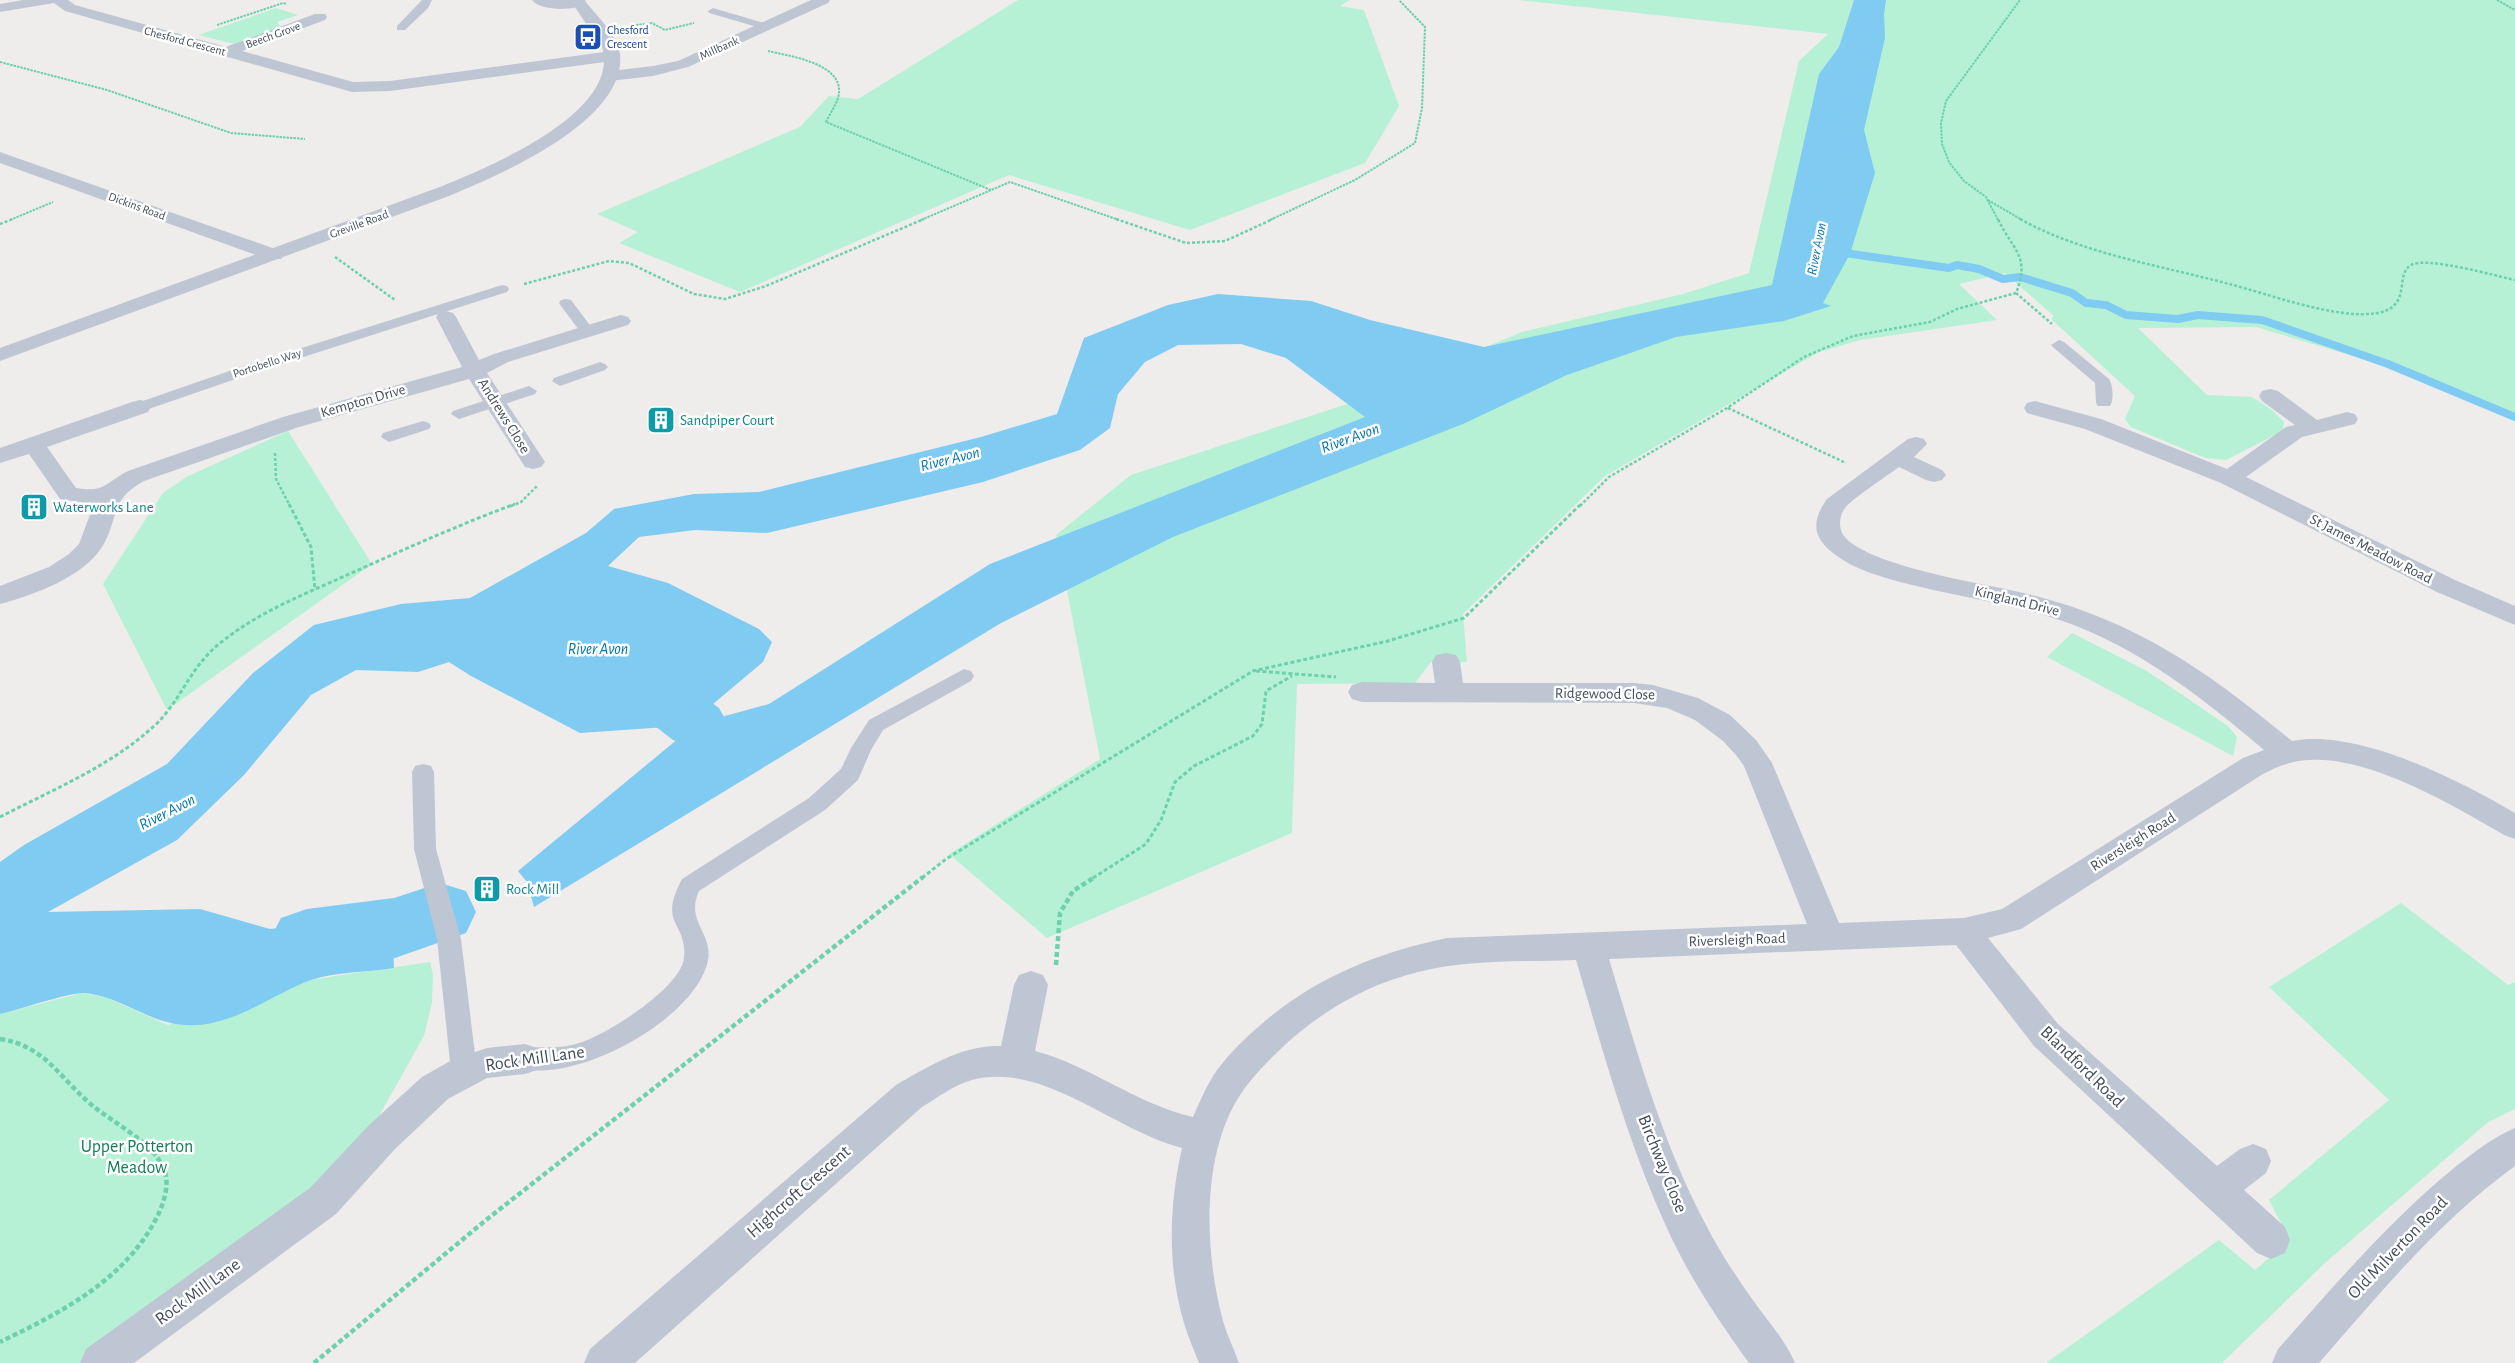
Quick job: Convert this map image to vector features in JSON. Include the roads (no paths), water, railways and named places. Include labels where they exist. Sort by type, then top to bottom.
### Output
[{"type":"street","points":[[0,8],[50,0]]},
{"type":"street","name":"Chesford Crescent","points":[[58,0],[70,8],[176,39],[332,82],[363,88],[399,85],[612,56]]},
{"type":"street","points":[[539,0],[552,5],[578,1],[607,41],[612,56]]},
{"type":"street","name":"Millbank","points":[[610,76],[673,67],[734,42],[823,0]]},
{"type":"street","name":"Beech Grove","points":[[226,52],[320,17]]},
{"type":"street","name":"Greville Road","points":[[0,355],[443,192],[507,164],[545,143],[571,124],[602,91],[613,66],[612,56]]},
{"type":"street","name":"Dickins Road","points":[[0,156],[274,255]]},
{"type":"street","name":"Andrews Close","points":[[446,317],[451,331],[536,471]]},
{"type":"street","name":"Kempton Drive","points":[[0,596],[52,574],[78,559],[92,544],[112,494],[122,484],[136,476],[272,428],[385,394],[476,370],[501,358],[621,321]]},
{"type":"street","points":[[2270,396],[2312,427]]},
{"type":"street","points":[[2093,424],[2104,403]]},
{"type":"street","name":"Portobello Way","points":[[0,456],[140,407]]},
{"type":"street","name":"St James Meadow Road","points":[[2035,408],[2093,424],[2229,478],[2437,582],[2515,616]]},
{"type":"street","points":[[2229,478],[2294,432],[2347,419]]},
{"type":"street","points":[[34,445],[48,468],[68,494],[90,498],[112,494]]},
{"type":"street","name":"Kingland Drive","points":[[1934,475],[1907,451],[1874,477],[1834,504],[1826,527],[1833,540],[1848,553],[1905,574],[2038,605],[2066,613],[2112,631],[2148,649],[2229,703],[2287,753]]},
{"type":"street","points":[[1446,662],[1450,692]]},
{"type":"street","name":"Ridgewood Close","points":[[1362,692],[1648,694],[1679,700],[1708,714],[1740,740],[1757,763],[1829,937]]},
{"type":"street","name":"Riversleigh Road","points":[[1219,1363],[1203,1322],[1195,1282],[1191,1242],[1194,1189],[1203,1136],[1221,1095],[1256,1050],[1307,1006],[1344,983],[1406,959],[1447,952],[1964,931],[2010,920],[2253,766],[2270,757],[2312,749],[2337,752],[2366,759],[2460,796],[2515,827]]},
{"type":"street","name":"Blandford Road","points":[[1964,931],[2006,987],[2046,1034],[2086,1073],[2272,1240]]},
{"type":"street","name":"Birchway Close","points":[[1588,945],[1662,1170],[1692,1236],[1726,1293],[1775,1363]]},
{"type":"street","points":[[1015,1062],[1031,986]]},
{"type":"street","name":"Rock Mill Lane","points":[[100,1363],[323,1201],[382,1136],[435,1088],[464,1071],[487,1063],[525,1059]]},
{"type":"street","name":"Highcroft Crescent","points":[[604,1363],[909,1096],[945,1075],[972,1065],[1000,1061],[1015,1062],[1044,1070],[1156,1124],[1203,1136]]},
{"type":"street","name":"Old Milverton Road","points":[[2292,1363],[2403,1239],[2451,1194],[2515,1145]]},
{"type":"street","points":[[2216,1189],[2253,1161]]},
{"type":"lane","points":[[401,28],[424,6],[427,0]]},
{"type":"lane","points":[[713,11],[767,27]]},
{"type":"lane","name":"Portobello Way","points":[[140,407],[256,367],[502,289]]},
{"type":"lane","points":[[566,303],[587,330]]},
{"type":"lane","points":[[2059,338],[2103,382],[2104,403]]},
{"type":"lane","points":[[560,381],[600,367]]},
{"type":"lane","points":[[459,414],[529,392]]},
{"type":"lane","points":[[389,437],[423,426]]},
{"type":"lane","name":"Rock Mill Lane","points":[[525,1059],[576,1056],[598,1049],[656,1011],[691,976],[696,959],[693,936],[685,924],[681,909],[683,898],[690,885],[817,804],[850,774],[861,748],[876,725],[964,676]]},
{"type":"lane","points":[[423,772],[425,850],[449,939],[464,1071]]},
{"type":"water","name":"River Avon","points":[[1854,0],[1886,0],[1884,14],[1885,38],[1864,130],[1875,173],[1850,254],[1823,303],[1831,306],[1784,321],[1676,337],[1567,375],[1463,424],[1173,537],[1001,623],[534,907],[527,882],[518,871],[696,724],[769,704],[990,564],[1365,417],[1286,358],[1241,344],[1178,345],[1145,362],[1118,394],[1110,428],[1080,450],[983,482],[767,533],[695,530],[639,537],[608,566],[668,583],[759,629],[772,642],[763,662],[713,704],[681,726],[580,733],[471,676],[449,662],[418,672],[356,670],[311,695],[244,775],[177,840],[48,912],[200,909],[270,929],[369,917],[392,910],[394,968],[320,977],[297,986],[241,1014],[211,1023],[196,1025],[166,1022],[113,1000],[85,993],[56,998],[0,1014],[0,862],[24,845],[167,764],[253,673],[314,625],[401,604],[470,598],[586,533],[614,509],[694,494],[759,492],[981,437],[1057,414],[1084,338],[1168,305],[1218,294],[1311,301],[1370,320],[1484,347],[1772,285],[1819,74],[1839,47]]},
{"type":"waterway","points":[[1838,252],[1949,268],[1957,265],[1979,269],[2003,279],[2020,277],[2072,293],[2086,303],[2106,305],[2126,315],[2178,319],[2198,315],[2262,320],[2388,364],[2515,417]]},
{"type":"waterway","points":[[620,667],[696,724]]},
{"type":"waterway","name":"River Avon","points":[[307,939],[395,928],[440,912]]},
{"type":"place","name":"Chesford Crescent","points":[[588,37]]},
{"type":"place","name":"Sandpiper Court","points":[[661,420]]},
{"type":"place","name":"Waterworks Lane","points":[[34,507]]},
{"type":"place","name":"Rock Mill","points":[[487,889]]},
{"type":"park label","name":"Upper Potterton Meadow","points":[[137,1157]]}]
